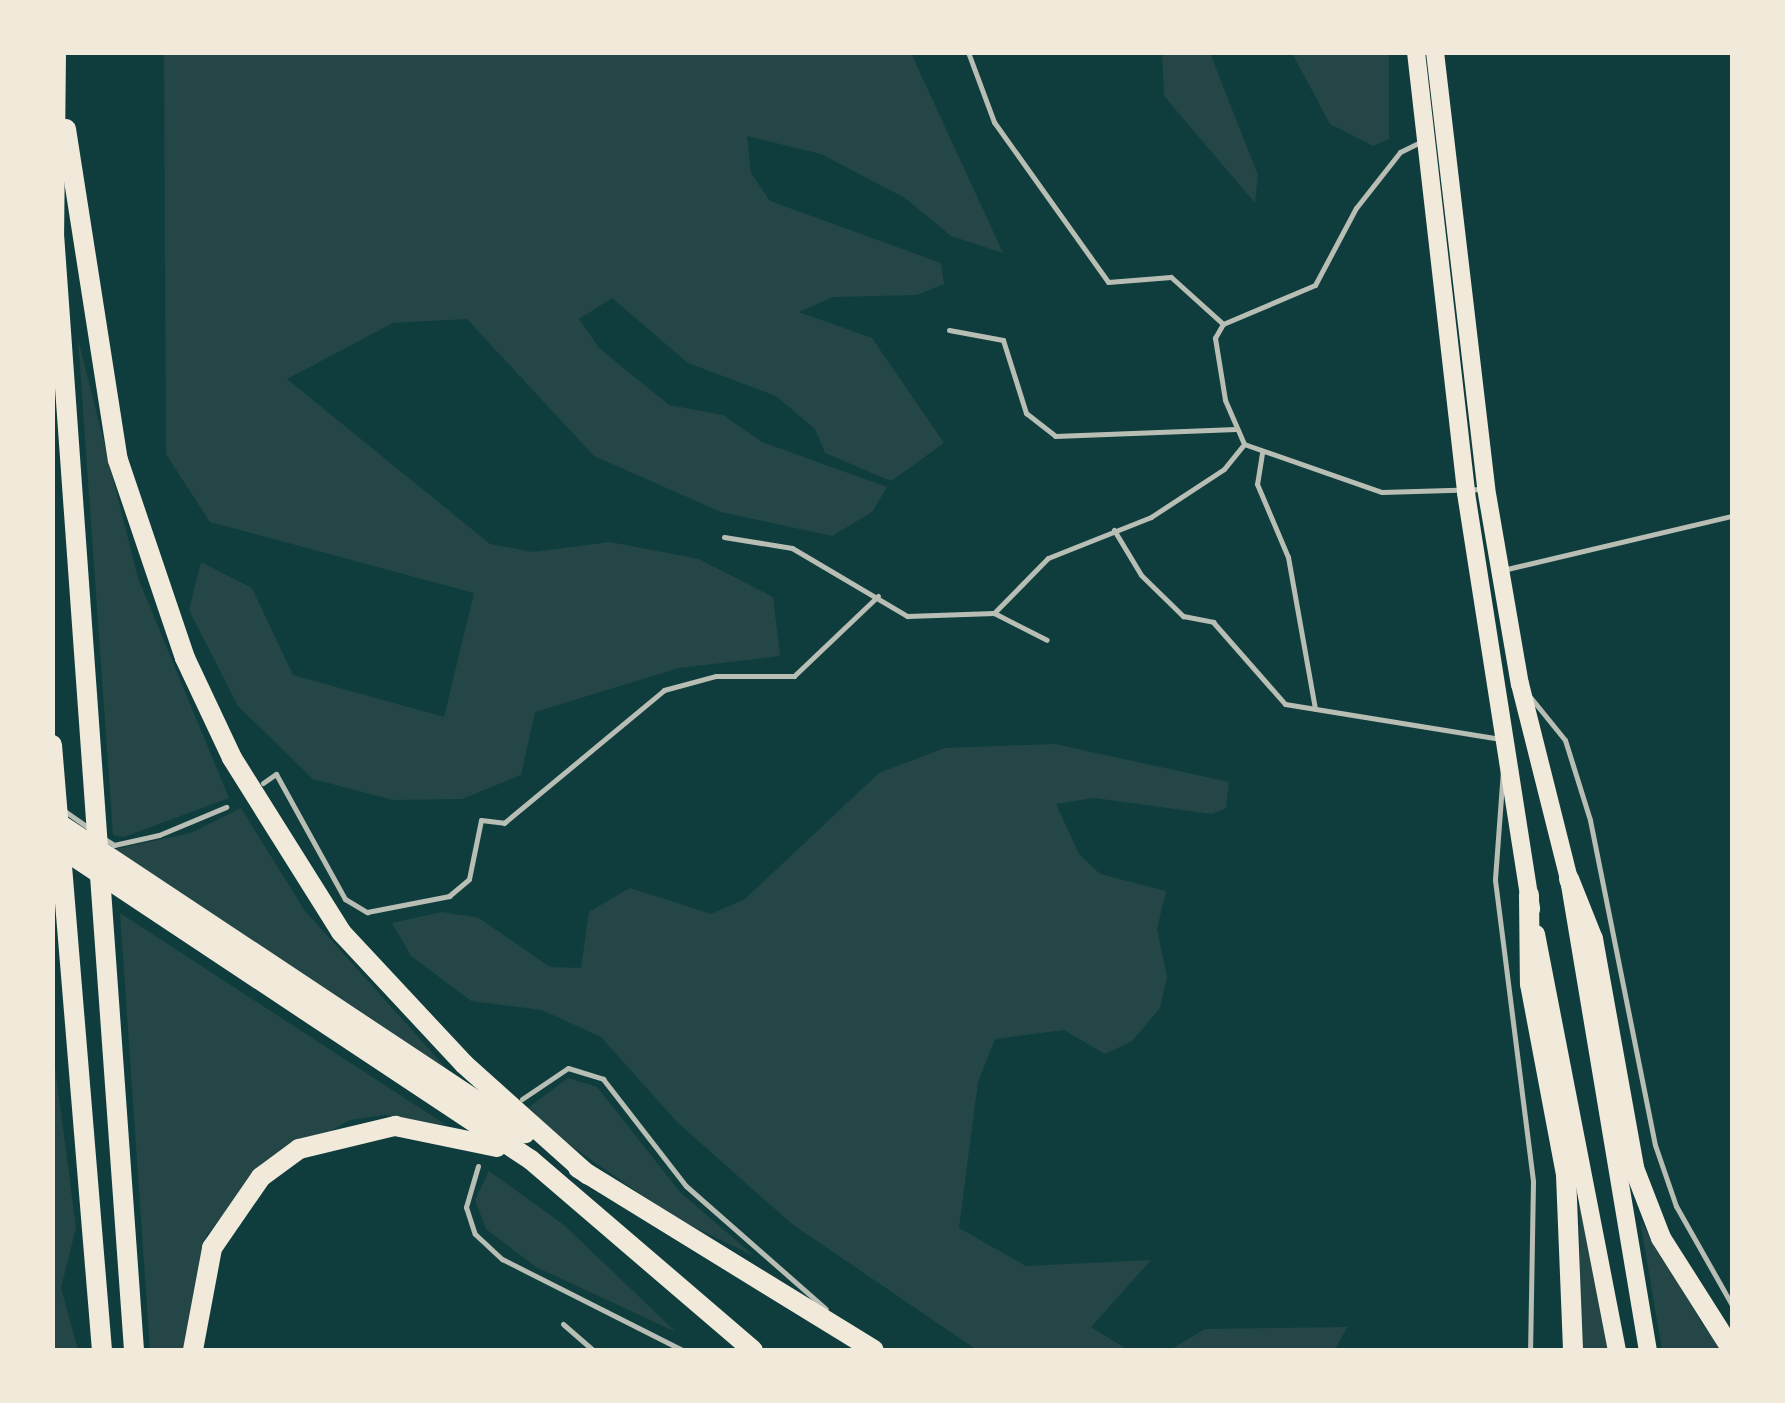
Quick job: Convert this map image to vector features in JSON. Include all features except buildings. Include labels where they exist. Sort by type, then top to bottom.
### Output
[{"type":"highway","points":[[57,52],[54,234],[134,1350]]},
{"type":"highway","points":[[57,52],[118,460],[206,705],[282,852],[341,932],[464,1064],[588,1175]]},
{"type":"highway","points":[[52,745],[102,1350]]},
{"type":"highway","points":[[52,819],[588,1175],[866,1345]]},
{"type":"highway","points":[[52,842],[531,1160],[754,1350]]},
{"type":"highway","points":[[1569,879],[1593,938],[1634,1168],[1661,1238],[1732,1350]]},
{"type":"highway","points":[[1529,896],[1530,984],[1566,1175],[1573,1350]]},
{"type":"highway","points":[[193,1350],[212,1248],[261,1177],[299,1149],[395,1126],[455,1134],[531,1160]]},
{"type":"main road","points":[[1416,52],[1429,138],[1466,494],[1529,896],[1617,1350]]},
{"type":"main road","points":[[1435,52],[1486,488],[1504,570],[1520,684],[1569,879],[1648,1350]]},
{"type":"lane","points":[[968,52],[994,122],[1108,282],[1171,277],[1223,324]]},
{"type":"lane","points":[[1429,138],[1400,152],[1356,208],[1316,285],[1223,324],[1215,338],[1236,428],[1244,444],[1382,492],[1466,494],[1486,488]]},
{"type":"lane","points":[[949,330],[1003,340],[1026,414],[1055,436],[1236,428]]},
{"type":"lane","points":[[994,613],[1048,558],[1196,491],[1244,444]]},
{"type":"lane","points":[[1262,453],[1257,484],[1281,531],[1315,709]]},
{"type":"lane","points":[[1480,576],[1732,516]]},
{"type":"lane","points":[[1114,530],[1183,616],[1213,622],[1285,704],[1506,746],[1495,880],[1533,1182],[1530,1350]]},
{"type":"lane","points":[[724,537],[792,548],[906,616],[994,613],[1047,640]]},
{"type":"lane","points":[[262,784],[276,774],[356,906],[367,912],[449,896],[468,879],[481,820],[504,823],[664,690],[716,676],[794,676],[878,596]]},
{"type":"lane","points":[[1520,684],[1564,740],[1614,911],[1655,1144],[1676,1206],[1732,1305]]},
{"type":"lane","points":[[52,803],[114,845],[226,807]]},
{"type":"lane","points":[[522,1100],[552,1072],[602,1079],[686,1186],[866,1345]]},
{"type":"lane","points":[[478,1166],[466,1207],[475,1234],[502,1259],[682,1350]]},
{"type":"lane","points":[[563,1324],[593,1350]]},
{"type":"shaded area","points":[[164,53],[911,53],[1003,253],[951,236],[905,198],[821,154],[747,136],[751,173],[770,201],[941,263],[944,284],[917,295],[833,297],[799,312],[872,338],[944,443],[891,481],[825,453],[815,429],[776,396],[688,363],[612,298],[579,319],[599,348],[669,405],[723,415],[762,442],[887,487],[872,512],[832,536],[721,512],[594,456],[467,319],[393,323],[287,379],[490,544],[533,552],[610,542],[699,559],[773,597],[780,656],[679,668],[535,712],[521,775],[462,799],[393,800],[313,779],[238,706],[189,610],[201,562],[252,588],[293,675],[444,717],[474,593],[210,522],[166,454]]},
{"type":"shaded area","points":[[1162,53],[1210,53],[1258,175],[1255,203],[1164,96]]},
{"type":"shaded area","points":[[1292,53],[1389,53],[1389,139],[1373,146],[1330,124]]},
{"type":"shaded area","points":[[78,339],[138,578],[229,798],[124,837],[113,835]]},
{"type":"shaded area","points":[[1055,744],[1229,782],[1226,808],[1212,814],[1094,798],[1056,804],[1079,854],[1100,874],[1166,891],[1157,929],[1167,977],[1160,1008],[1132,1041],[1105,1054],[1064,1030],[995,1039],[978,1082],[959,1228],[1026,1266],[1151,1260],[1091,1327],[1128,1350],[977,1350],[792,1224],[677,1122],[601,1037],[542,1010],[471,1001],[411,956],[392,923],[442,912],[479,918],[550,967],[581,968],[589,912],[630,888],[711,914],[745,899],[879,773],[945,748]]},
{"type":"shaded area","points":[[241,808],[305,911],[465,1089],[116,858],[116,849],[191,833]]},
{"type":"shaded area","points":[[120,913],[446,1125],[385,1115],[350,1120],[255,1173],[207,1235],[184,1350],[150,1350]]},
{"type":"shaded area","points":[[53,1051],[76,1228],[61,1288],[78,1350],[53,1350]]},
{"type":"shaded area","points":[[568,1078],[597,1087],[680,1192],[754,1256],[675,1218],[554,1134],[529,1107]]},
{"type":"shaded area","points":[[489,1171],[564,1225],[676,1332],[536,1267],[486,1229],[475,1200]]},
{"type":"shaded area","points":[[1579,1195],[1608,1350],[1581,1350]]},
{"type":"shaded area","points":[[1640,1220],[1701,1322],[1724,1350],[1662,1350]]},
{"type":"shaded area","points":[[1347,1327],[1335,1350],[1170,1350],[1205,1329]]}]
